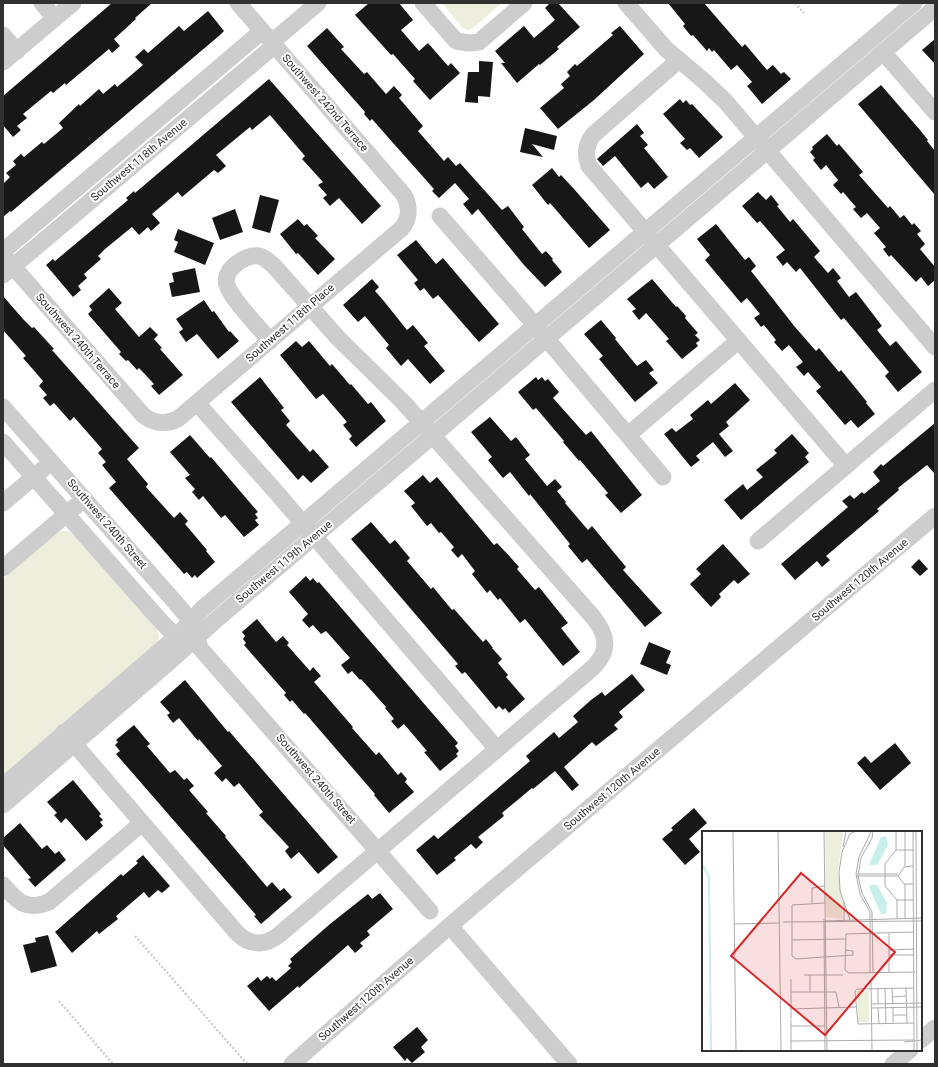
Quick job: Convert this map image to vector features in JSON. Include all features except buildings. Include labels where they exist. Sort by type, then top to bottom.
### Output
[{"type":"street","points":[[42,3],[55,18]]},
{"type":"street","points":[[3,62],[73,3]]},
{"type":"street","name":"Southwest 242nd Terrace","points":[[238,3],[398,187],[406,197],[408,207]]},
{"type":"street","points":[[270,39],[318,3]]},
{"type":"street","points":[[423,3],[456,40],[459,42],[468,43],[479,42],[524,3]]},
{"type":"street","points":[[626,3],[654,35],[716,91],[935,347]]},
{"type":"street","points":[[191,621],[202,610],[914,3]]},
{"type":"street","name":"Southwest 119th Avenue","points":[[3,786],[69,738],[191,641],[935,8]]},
{"type":"street","points":[[3,35],[17,50]]},
{"type":"street","name":"Southwest 118th Avenue","points":[[3,251],[270,39]]},
{"type":"street","name":"Southwest 118th Avenue","points":[[6,266],[270,39]]},
{"type":"street","points":[[883,52],[935,112]]},
{"type":"street","points":[[680,60],[596,132],[591,138],[587,147],[588,162],[591,169],[657,244],[738,341],[846,466]]},
{"type":"street","name":"Southwest 118th Place","points":[[157,422],[165,423],[174,421],[310,307],[401,229],[407,218],[408,207]]},
{"type":"street","points":[[440,216],[663,477]]},
{"type":"street","points":[[69,738],[237,933],[244,939],[256,943],[268,942],[276,938],[498,749],[594,667],[602,657],[605,639],[602,629],[593,618],[421,423],[338,338],[274,266],[265,258],[255,256],[250,257],[234,267],[228,274],[226,280],[227,286],[230,292],[270,341]]},
{"type":"street","name":"Southwest 240th Terrace","points":[[6,266],[139,410],[146,417],[157,422]]},
{"type":"street","points":[[628,435],[738,341]]},
{"type":"street","points":[[758,541],[935,390]]},
{"type":"street","points":[[197,403],[498,749]]},
{"type":"street","name":"Southwest 240th Street","points":[[3,407],[191,621],[191,641]]},
{"type":"street","name":"Southwest 240th Street","points":[[3,442],[67,514],[191,641],[378,850],[430,911]]},
{"type":"street","points":[[3,503],[52,462]]},
{"type":"street","points":[[3,568],[84,499]]},
{"type":"street","name":"Southwest 120th Avenue","points":[[299,1061],[450,926],[935,516]]},
{"type":"street","name":"Southwest 119th Avenue","points":[[3,804],[69,738]]},
{"type":"street","points":[[3,885],[16,899],[25,905],[41,905],[49,902],[142,823]]},
{"type":"street","points":[[450,926],[570,1064]]},
{"type":"street","points":[[922,1039],[935,1028]]},
{"type":"street","points":[[893,1064],[909,1051]]},
{"type":"path","points":[[795,3],[804,14]]},
{"type":"path","points":[[135,936],[247,1064]]},
{"type":"path","points":[[59,1001],[113,1064]]},
{"type":"green space","points":[[442,3],[502,3],[469,30],[463,28]]},
{"type":"green space","points":[[62,531],[68,531],[76,537],[156,627],[159,636],[158,642],[3,780],[3,579],[54,535]]}]
